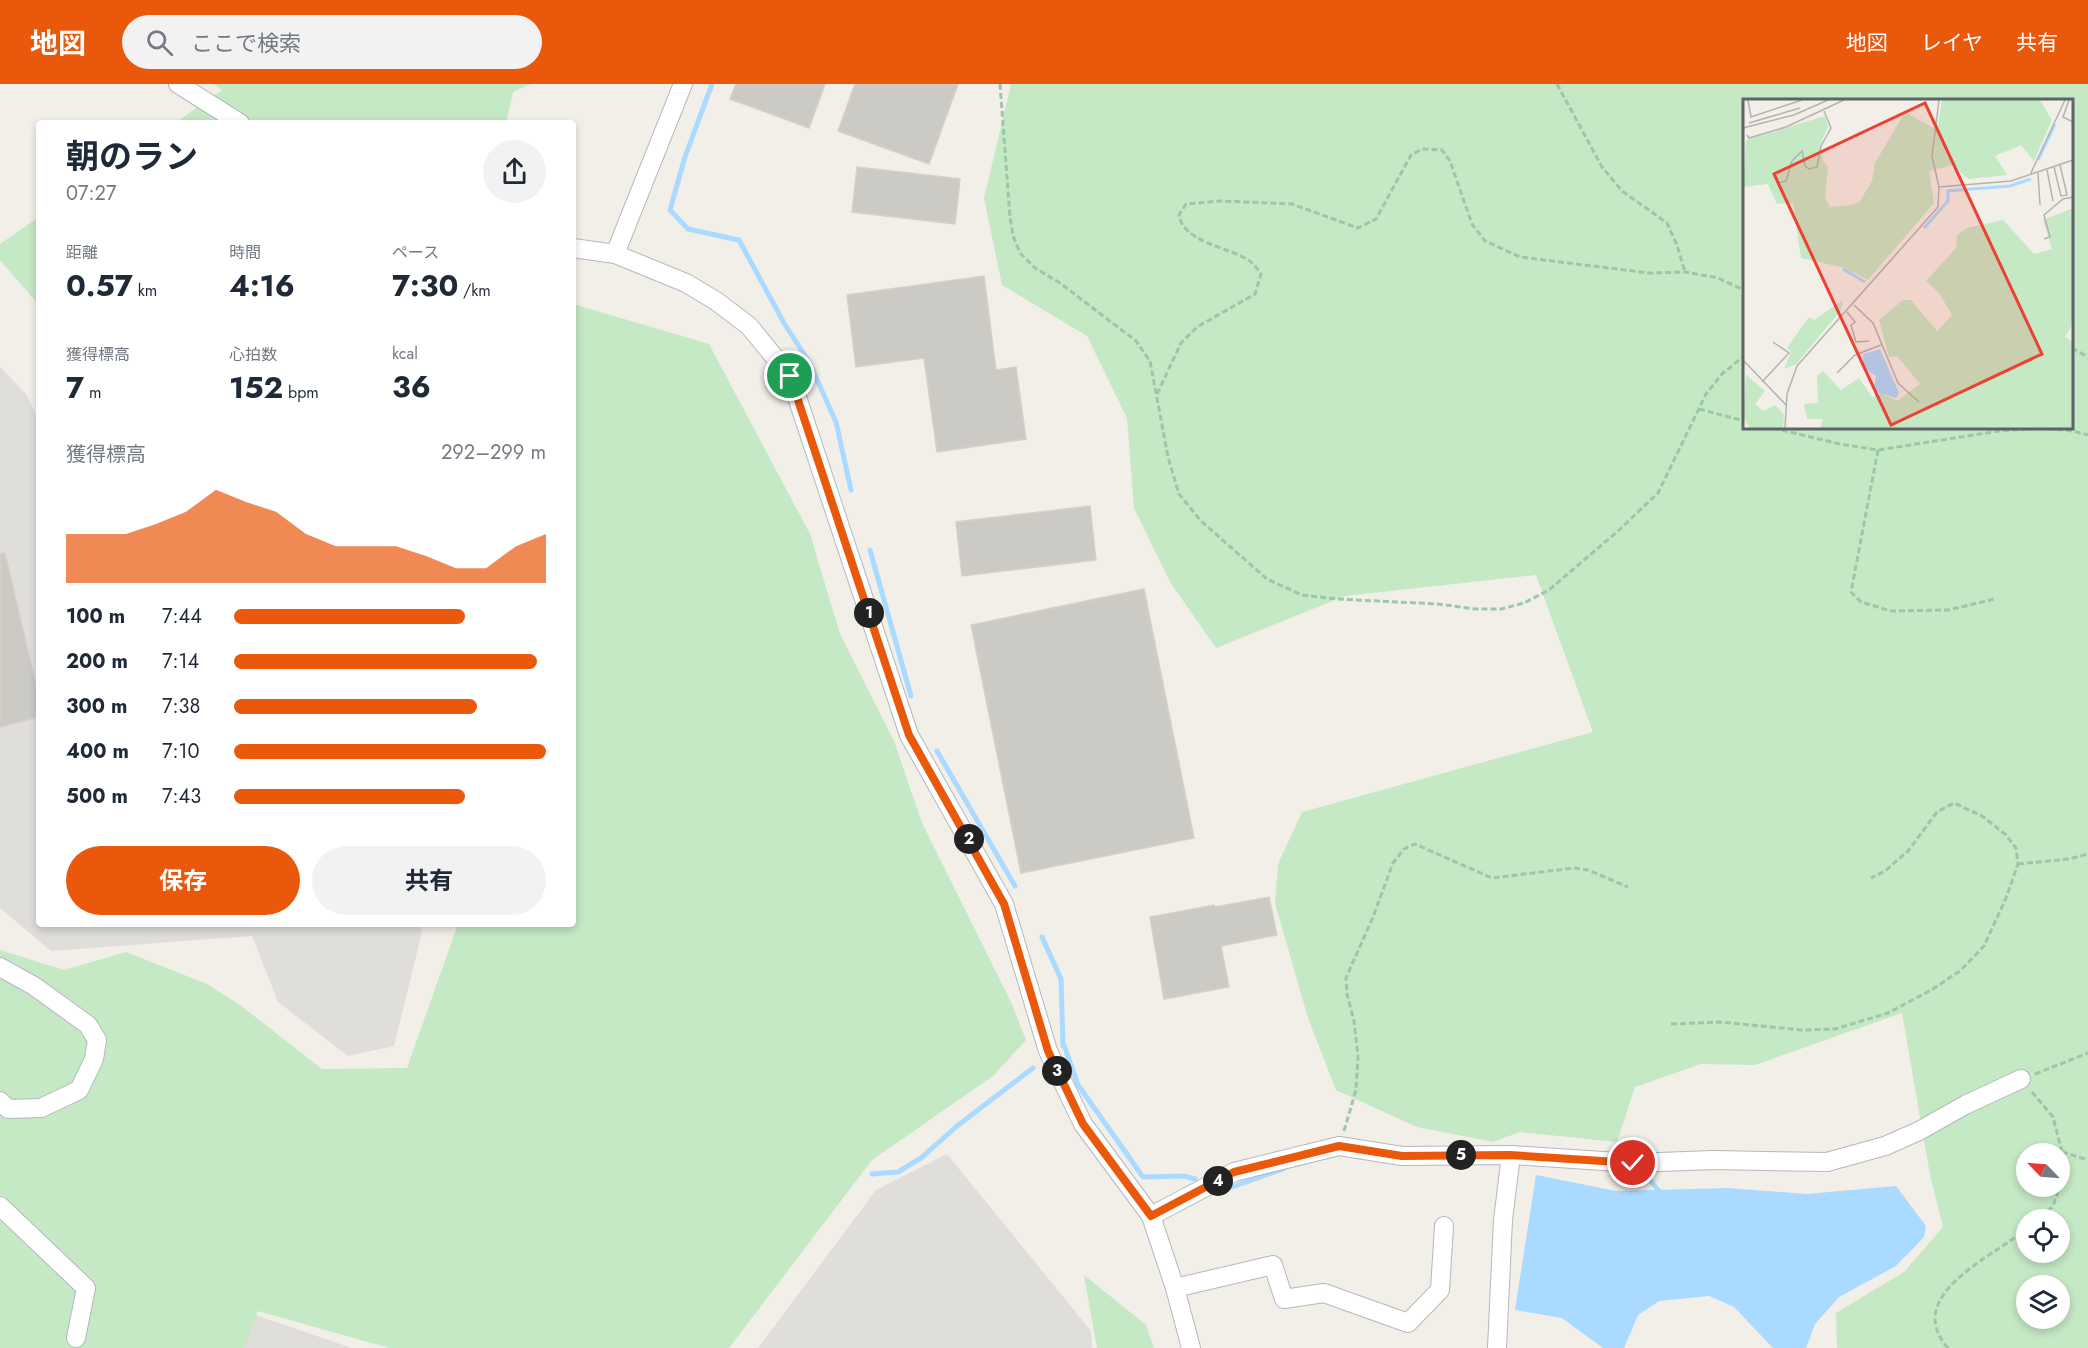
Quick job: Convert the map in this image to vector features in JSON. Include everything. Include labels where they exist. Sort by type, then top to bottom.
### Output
[{"type":"street","points":[[178,84],[235,120]]},
{"type":"street","points":[[615,254],[683,84]]},
{"type":"street","points":[[576,248],[615,254],[686,283],[716,301],[749,326],[790,376],[909,735],[1004,904],[1048,1051],[1083,1124],[1151,1216],[1191,1348]]},
{"type":"street","points":[[0,968],[34,986],[88,1025],[97,1040],[94,1059],[79,1090],[41,1108],[8,1109],[0,1101]]},
{"type":"street","points":[[1151,1216],[1234,1172],[1339,1146],[1402,1156],[1510,1155],[1633,1163],[1713,1160],[1827,1162],[1885,1146],[2021,1079]]},
{"type":"street","points":[[1497,1348],[1503,1220],[1510,1155]]},
{"type":"street","points":[[0,1206],[86,1288],[76,1338]]},
{"type":"street","points":[[1174,1288],[1274,1265],[1284,1299],[1324,1293],[1408,1323],[1440,1290],[1444,1226]]},
{"type":"path","points":[[1000,84],[1010,217],[1013,236],[1020,253],[1035,268],[1060,283],[1136,341],[1150,361],[1168,457],[1179,494],[1201,521],[1267,579],[1302,595],[1438,604],[1475,609],[1501,609],[1524,603],[1549,590],[1658,493],[1706,394],[1722,374],[1743,357]]},
{"type":"path","points":[[1557,84],[1602,167],[1622,191],[1667,223],[1677,245],[1685,272]]},
{"type":"path","points":[[1157,395],[1181,343],[1197,327],[1255,294],[1261,274],[1249,260],[1189,234],[1179,215],[1186,204],[1220,201],[1292,204],[1358,228],[1376,219],[1411,155],[1422,149],[1442,150],[1450,161],[1472,224],[1485,241],[1520,257],[1649,273],[1685,272],[1718,278],[1743,290]]},
{"type":"path","points":[[2073,349],[2088,357]]},
{"type":"path","points":[[1699,409],[1743,420]]},
{"type":"path","points":[[1777,429],[1840,444],[1878,450],[1999,431],[2027,429]]},
{"type":"path","points":[[2052,429],[2088,435]]},
{"type":"path","points":[[1878,450],[1851,592],[1861,602],[1891,611],[1948,610],[1995,599]]},
{"type":"path","points":[[1671,1024],[1720,1022],[1802,1030],[1835,1029],[1887,1012],[1933,989],[1961,970],[1984,946],[2006,898],[2018,864],[2016,848],[2006,835],[1982,816],[1954,803],[1937,812],[1908,851],[1871,878]]},
{"type":"path","points":[[1339,1146],[1356,1090],[1358,1056],[1346,978],[1393,863],[1404,849],[1415,844],[1492,878],[1574,868],[1588,870],[1628,887]]},
{"type":"path","points":[[2018,864],[2069,859],[2088,854]]},
{"type":"path","points":[[2060,1143],[2053,1116],[2021,1079],[2088,1053]]},
{"type":"path","points":[[2070,1155],[2088,1161]]},
{"type":"path","points":[[1948,1348],[1937,1331],[1936,1307],[1942,1294],[1983,1258],[2016,1236]]},
{"type":"shaded area","points":[[0,367],[27,395],[36,416],[36,927],[422,927],[394,1046],[348,1056],[278,1002],[252,936],[51,951],[0,908]]},
{"type":"shaded area","points":[[947,1154],[1091,1331],[1092,1348],[758,1348],[876,1190]]},
{"type":"shaded area","points":[[124,1270],[352,1348],[97,1348]]},
{"type":"green space","points":[[214,84],[531,84],[513,92],[507,120],[179,120],[222,90]]},
{"type":"green space","points":[[1011,84],[2088,84],[2088,1348],[1837,1348],[1836,1313],[1904,1272],[1943,1227],[1930,1175],[1902,1013],[1755,1065],[1701,1064],[1635,1087],[1617,1142],[1520,1132],[1493,1142],[1417,1127],[1336,1090],[1308,1018],[1275,903],[1278,864],[1302,812],[1593,732],[1536,575],[1345,596],[1216,648],[1170,582],[1134,508],[1127,418],[1087,336],[1002,285],[984,198]]},
{"type":"green space","points":[[36,219],[36,302],[0,260],[0,244]]},
{"type":"green space","points":[[576,305],[709,344],[810,534],[840,634],[894,741],[922,823],[1011,1002],[1026,1040],[993,1076],[872,1160],[729,1348],[389,1348],[258,1311],[244,1348],[0,1348],[0,950],[64,970],[126,952],[207,984],[240,1005],[322,1069],[407,1068],[457,927],[576,927]]},
{"type":"green space","points":[[1084,1275],[1146,1325],[1154,1348],[1097,1348]]},
{"type":"water","points":[[1536,1175],[1616,1191],[1728,1188],[1807,1194],[1896,1186],[1926,1226],[1924,1237],[1896,1266],[1839,1297],[1815,1324],[1806,1348],[1773,1348],[1734,1307],[1709,1296],[1659,1301],[1638,1315],[1624,1348],[1603,1348],[1562,1318],[1515,1310]]},
{"type":"building","points":[[736,84],[825,84],[809,128],[730,99]]},
{"type":"building","points":[[855,84],[958,84],[929,164],[838,131]]},
{"type":"building","points":[[857,167],[960,179],[955,224],[852,212]]},
{"type":"building","points":[[984,276],[996,370],[1016,367],[1026,439],[937,452],[924,358],[856,367],[847,295]]},
{"type":"building","points":[[1090,506],[1096,560],[962,576],[956,522]]},
{"type":"building","points":[[5,553],[36,684],[36,718],[0,727],[0,554]]},
{"type":"building","points":[[1144,589],[1194,838],[1021,873],[971,625]]},
{"type":"building","points":[[1269,897],[1277,935],[1221,946],[1229,987],[1164,999],[1150,917]]},
{"type":"waterway","points":[[712,84],[685,157],[670,210],[688,229],[739,240],[784,323],[809,362],[836,422],[851,490]]},
{"type":"waterway","points":[[870,550],[911,696]]},
{"type":"waterway","points":[[937,751],[1015,886]]},
{"type":"waterway","points":[[1042,937],[1061,979],[1063,1046]]},
{"type":"waterway","points":[[1064,1045],[1078,1085],[1143,1177],[1184,1176],[1195,1179]]},
{"type":"waterway","points":[[872,1174],[898,1172],[921,1158],[957,1126],[1033,1068]]},
{"type":"waterway","points":[[1226,1189],[1283,1169]]},
{"type":"waterway","points":[[1610,1170],[1645,1174],[1662,1195]]},
{"type":"route","points":[[790,376],[909,735],[1004,904],[1048,1051],[1083,1124],[1151,1216],[1234,1172],[1339,1146],[1402,1156],[1510,1155],[1633,1163]]}]
